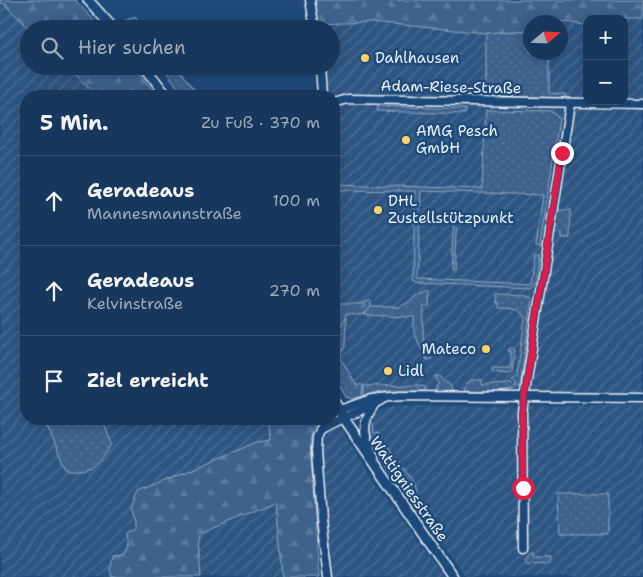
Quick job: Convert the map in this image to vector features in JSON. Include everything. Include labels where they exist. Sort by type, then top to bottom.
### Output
[{"type":"main road","points":[[88,0],[106,20]]},
{"type":"main road","points":[[151,75],[162,90]]},
{"type":"main road","name":"Wattigniesstraße","points":[[340,414],[453,577]]},
{"type":"street","points":[[310,0],[313,20]]},
{"type":"street","points":[[321,75],[322,90]]},
{"type":"street","name":"Adam-Riese-Straße","points":[[340,101],[348,99],[643,104]]},
{"type":"street","points":[[523,548],[522,412],[570,104]]},
{"type":"street","points":[[340,409],[371,400],[401,396],[643,398]]},
{"type":"street","points":[[340,410],[374,405],[383,399]]},
{"type":"street","points":[[374,405],[365,422],[365,434],[380,470]]},
{"type":"street","points":[[322,425],[316,451],[320,513],[328,577]]},
{"type":"street","points":[[320,430],[324,425]]},
{"type":"shaded area","points":[[0,0],[36,20],[20,20],[20,75],[101,75],[115,90],[20,90],[20,425],[269,425],[283,577],[0,577]]},
{"type":"shaded area","points":[[643,19],[643,392],[388,391],[352,399],[346,397],[340,383],[340,90],[324,90],[323,75],[340,75],[340,23],[371,22],[486,33],[486,96],[535,60],[568,60],[568,23],[583,25],[583,105],[628,105],[628,20]]},
{"type":"shaded area","points":[[643,405],[643,577],[466,577],[421,514],[369,428],[370,422],[377,412],[394,406]]},
{"type":"shaded area","points":[[338,428],[342,431],[368,471],[444,577],[332,577],[321,455],[323,441],[327,434]]},
{"type":"green space","points":[[0,0],[75,0],[94,20],[21,20],[3,3],[0,4]]},
{"type":"green space","points":[[315,0],[643,0],[643,19],[628,19],[628,15],[583,15],[583,25],[568,22],[568,15],[523,15],[523,30],[486,33],[371,22],[340,23],[340,20],[318,20]]},
{"type":"green space","points":[[135,17],[138,20],[127,20]]},
{"type":"green space","points":[[523,30],[523,60],[549,60],[549,93],[565,94],[566,99],[486,96],[486,33]]},
{"type":"green space","points":[[76,75],[141,75],[153,90],[91,90]]},
{"type":"green space","points":[[169,75],[183,75],[194,90],[180,90]]},
{"type":"green space","points":[[378,106],[465,109],[465,114],[377,111]]},
{"type":"green space","points":[[486,110],[550,111],[555,114],[559,119],[540,246],[536,245],[543,195],[421,191],[417,279],[530,284],[534,255],[539,255],[535,284],[530,288],[417,283],[413,281],[415,191],[340,190],[340,184],[482,189]]},
{"type":"green space","points":[[558,210],[571,210],[570,238],[562,238],[562,234],[554,233]]},
{"type":"green space","points":[[454,216],[457,216],[454,270],[451,270]]},
{"type":"green space","points":[[430,291],[429,306],[424,306],[423,348],[427,349],[432,359],[427,360],[414,333],[414,317],[364,315],[371,307],[398,307]]},
{"type":"green space","points":[[495,294],[525,295],[525,297],[530,297],[532,300],[520,386],[502,392],[464,391],[466,384],[472,380],[482,380],[482,385],[509,384],[510,382],[515,387],[517,384],[512,380],[517,376],[525,319],[520,312],[498,308],[498,303],[495,302]]},
{"type":"green space","points":[[370,300],[371,307],[360,315],[346,314],[340,326],[340,304],[360,304]]},
{"type":"green space","points":[[346,318],[345,346],[340,357],[340,325]]},
{"type":"green space","points":[[510,348],[513,348],[515,351],[512,372],[509,374],[493,372],[492,368],[511,368],[511,351],[508,351]]},
{"type":"green space","points":[[340,357],[356,385],[363,385],[362,396],[352,399],[346,397],[340,386]]},
{"type":"green space","points":[[435,376],[440,376],[451,386],[452,391],[436,392],[436,386],[439,384]]},
{"type":"green space","points":[[418,385],[425,387],[425,391],[388,391],[364,396],[364,386]]},
{"type":"green space","points":[[373,424],[374,433],[378,433],[412,480],[416,490],[414,497],[422,512],[429,513],[429,515],[421,514],[414,509],[370,440],[368,425]]},
{"type":"green space","points":[[47,425],[104,425],[112,444],[98,463],[82,470],[66,470]]},
{"type":"green space","points":[[269,425],[314,425],[310,442],[319,577],[283,577],[276,502],[199,534],[201,577],[112,577],[110,568],[112,556],[123,555],[127,548],[125,534],[133,529],[134,522],[131,509],[138,492],[258,442],[271,440]]},
{"type":"green space","points":[[558,494],[608,494],[608,534],[560,534]]},
{"type":"green space","points":[[533,552],[534,557],[551,557],[550,564],[526,563],[526,557]]},
{"type":"place","name":"Dahlhausen","points":[[365,58]]},
{"type":"place","name":"AMG Pesch GmbH","points":[[406,140]]},
{"type":"place","name":"DHL Zustellstützpunkt","points":[[378,210]]},
{"type":"place","name":"Mateco","points":[[486,349]]},
{"type":"place","name":"Lidl","points":[[388,371]]},
{"type":"route","points":[[523,488],[522,412],[562,153]]}]
